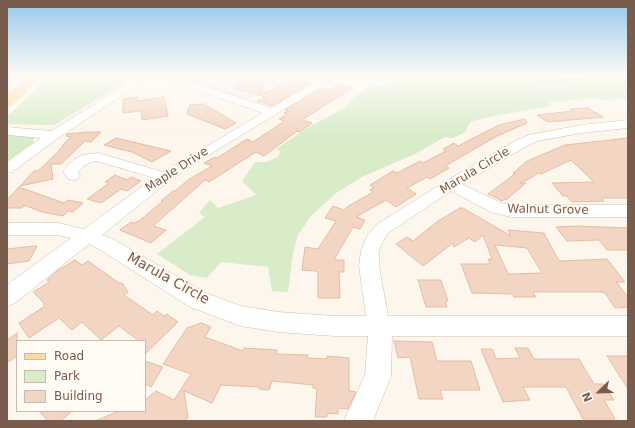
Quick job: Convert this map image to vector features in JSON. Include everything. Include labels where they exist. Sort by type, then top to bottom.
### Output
[{"type":"main road","points":[[7,102],[15,95]]},
{"type":"street","points":[[7,169],[53,135],[116,95]]},
{"type":"street","points":[[221,95],[272,112]]},
{"type":"street","name":"Maple Drive","points":[[7,298],[164,177],[301,95]]},
{"type":"street","name":"Marula Circle","points":[[379,326],[369,266],[370,251],[374,239],[382,229],[451,184],[515,146],[534,138],[581,129],[628,124]]},
{"type":"street","points":[[7,131],[53,135]]},
{"type":"street","points":[[73,176],[70,171],[78,163],[88,158],[98,157],[164,177]]},
{"type":"street","name":"Walnut Grove","points":[[451,184],[497,208],[511,211],[628,211]]},
{"type":"street","name":"Marula Circle","points":[[7,229],[34,228],[58,230],[88,236],[106,244],[198,300],[241,316],[278,322],[335,326],[628,326]]},
{"type":"street","points":[[358,421],[378,376],[381,341],[379,326]]},
{"type":"shaded area","points":[[226,95],[256,95],[244,101]]},
{"type":"green space","points":[[30,95],[104,95],[54,125],[7,124],[7,117]]},
{"type":"green space","points":[[357,95],[628,95],[628,98],[605,100],[592,98],[550,102],[551,106],[483,118],[470,122],[465,132],[453,138],[445,137],[415,154],[362,177],[336,193],[311,216],[298,235],[293,253],[288,292],[272,291],[268,267],[221,262],[207,278],[190,275],[157,254],[205,217],[199,213],[210,200],[218,208],[256,195],[242,181],[255,162],[266,162],[278,157],[280,151],[276,149],[309,127],[346,107]]},
{"type":"green space","points":[[7,135],[27,135],[34,137],[33,143],[7,162]]},
{"type":"building","points":[[259,95],[291,95],[272,106],[257,101],[265,97]]},
{"type":"building","points":[[310,95],[341,95],[302,120],[312,123],[300,132],[297,131],[264,156],[256,152],[209,182],[205,180],[153,226],[166,230],[151,243],[120,230],[131,222],[134,223],[139,221],[173,191],[212,166],[204,163],[215,157],[217,158],[247,139],[253,142],[284,121],[279,119],[287,114],[284,113],[288,111],[285,110]]},
{"type":"building","points":[[137,97],[137,101],[164,97],[168,116],[142,120],[141,111],[123,113],[123,99]]},
{"type":"building","points":[[204,104],[236,123],[225,129],[187,114],[190,105]]},
{"type":"building","points":[[588,108],[603,117],[548,122],[537,115],[573,111],[570,109]]},
{"type":"building","points":[[525,119],[527,123],[497,136],[445,166],[449,168],[430,179],[427,177],[407,188],[416,194],[396,207],[386,200],[356,217],[365,220],[360,229],[353,227],[334,260],[344,260],[344,272],[339,272],[340,298],[318,298],[318,273],[316,271],[302,270],[305,247],[318,249],[336,221],[325,218],[333,206],[344,210],[373,192],[370,190],[374,188],[370,185],[393,171],[397,173],[420,161],[423,163],[446,151],[443,149],[454,143],[458,146],[499,125]]},
{"type":"building","points":[[101,132],[91,142],[85,141],[61,164],[51,164],[53,179],[20,186],[34,171],[38,171],[60,150],[71,137],[66,136],[67,134]]},
{"type":"building","points":[[116,138],[171,151],[152,162],[132,152],[104,145]]},
{"type":"building","points":[[628,138],[628,198],[601,198],[604,201],[572,202],[567,196],[563,196],[552,183],[594,182],[571,160],[541,174],[538,173],[520,183],[526,183],[506,200],[505,199],[502,201],[488,194],[515,174],[513,173],[527,161],[565,145]]},
{"type":"building","points":[[115,175],[127,180],[131,177],[141,181],[127,191],[121,189],[101,203],[87,199],[109,183],[105,182]]},
{"type":"building","points":[[19,187],[64,203],[68,200],[83,203],[73,212],[68,211],[63,216],[42,212],[24,205],[22,208],[7,208],[7,200]]},
{"type":"building","points":[[460,208],[463,208],[511,236],[508,230],[544,233],[559,261],[607,259],[625,282],[616,282],[628,297],[628,307],[615,308],[605,293],[601,292],[533,292],[536,297],[514,297],[512,294],[472,293],[461,264],[490,264],[488,259],[492,259],[483,235],[475,242],[469,238],[454,247],[453,243],[423,266],[396,244],[407,237],[413,241],[438,221]],"holes":[[[495,245],[527,248],[542,273],[508,274]]]},
{"type":"building","points":[[578,226],[628,228],[628,250],[607,250],[599,240],[567,241],[556,227]]},
{"type":"building","points":[[37,246],[29,261],[7,264],[7,249]]},
{"type":"building","points":[[75,260],[82,265],[88,261],[119,283],[122,283],[128,292],[124,295],[153,315],[157,311],[164,316],[167,314],[178,322],[146,353],[146,340],[138,340],[119,326],[101,340],[82,322],[72,330],[59,318],[29,338],[19,323],[45,306],[33,292],[49,282],[47,280],[57,271]]},
{"type":"building","points":[[418,280],[441,280],[448,301],[445,301],[447,307],[426,307]]},
{"type":"building","points":[[201,323],[211,327],[205,337],[243,351],[244,348],[277,350],[276,354],[308,355],[307,358],[327,359],[327,356],[349,358],[349,391],[356,392],[348,409],[338,408],[338,414],[327,413],[327,417],[315,417],[317,389],[313,388],[313,385],[272,381],[269,390],[259,389],[259,387],[221,385],[212,403],[184,391],[188,418],[182,421],[95,421],[117,412],[146,412],[146,399],[156,391],[174,400],[191,374],[163,364],[187,328]]},
{"type":"building","points":[[17,333],[16,357],[7,363],[7,340]]},
{"type":"building","points":[[394,341],[432,342],[437,361],[471,361],[480,390],[440,390],[443,399],[419,399],[410,357],[398,358]]},
{"type":"building","points":[[515,348],[528,348],[534,359],[579,359],[594,384],[604,384],[614,400],[604,400],[615,419],[583,419],[566,387],[523,387],[530,400],[503,402],[481,349],[492,349],[496,359],[520,358]]},
{"type":"building","points":[[607,356],[628,356],[628,389]]},
{"type":"building","points":[[146,361],[163,367],[151,387],[146,384]]},
{"type":"building","points":[[40,412],[71,412],[61,421],[48,421]]}]
